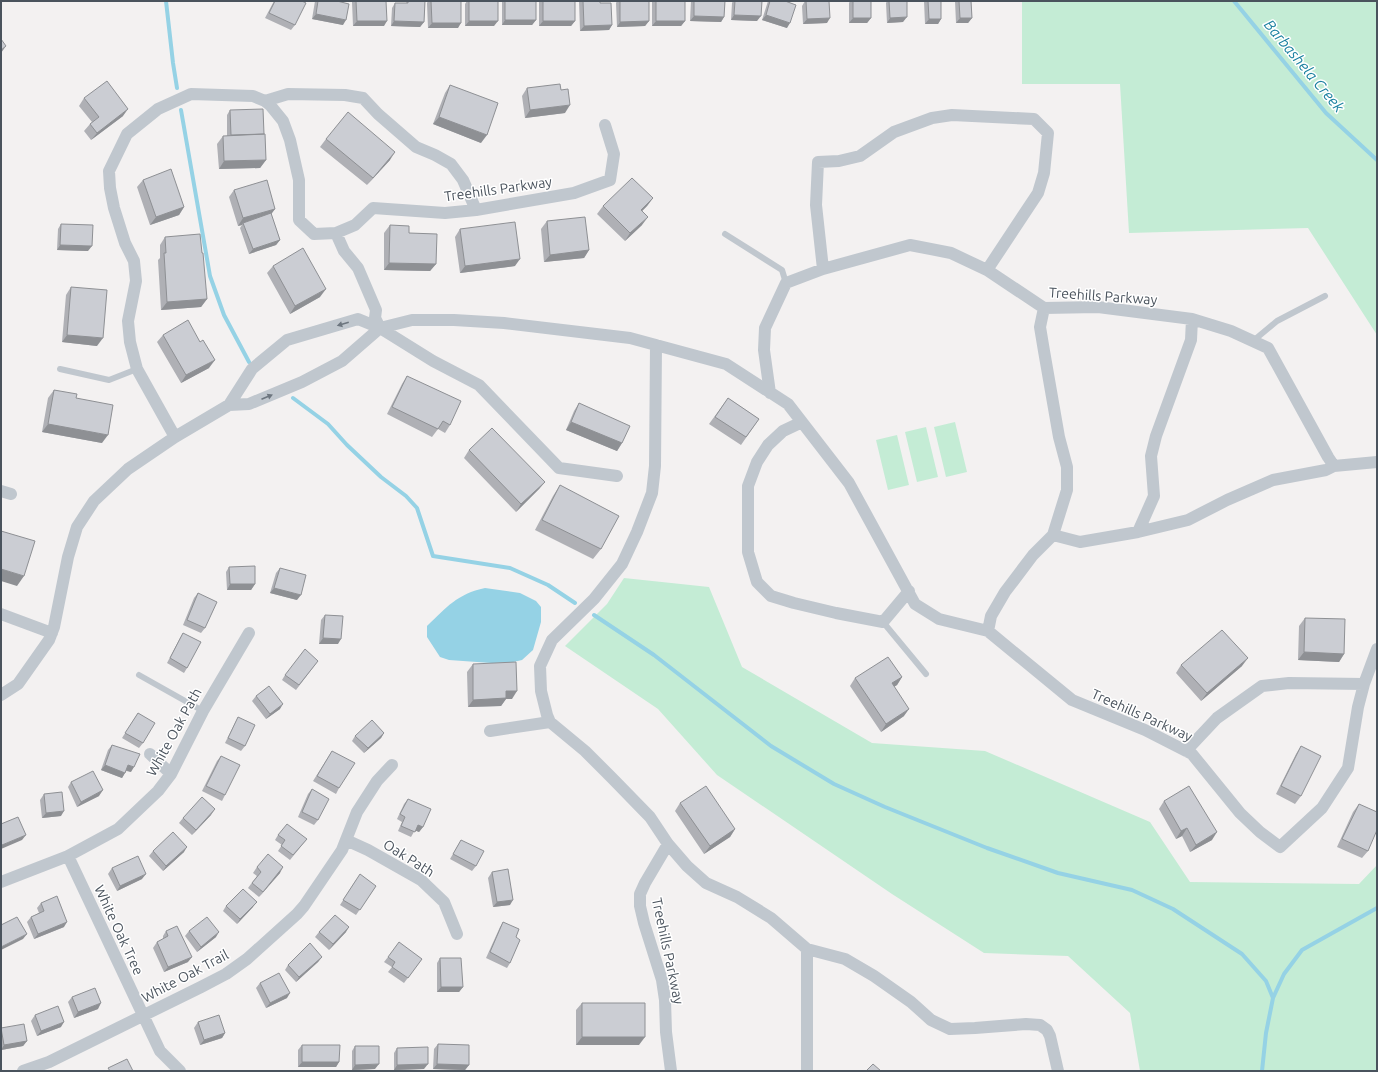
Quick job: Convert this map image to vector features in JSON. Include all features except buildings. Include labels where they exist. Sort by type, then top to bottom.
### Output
[{"type":"street","points":[[175,437],[138,369],[130,342],[128,321],[136,281],[134,261],[125,243],[114,208],[110,188],[109,171],[127,134],[158,109],[191,94],[253,96],[265,101],[288,94],[345,95],[363,98],[378,114],[416,147],[451,164],[462,180],[476,210]]},
{"type":"street","name":"Treehills Parkway","points":[[265,101],[283,121],[290,140],[299,180],[299,220],[314,234],[336,233],[355,225],[373,208],[445,213],[476,210],[574,192],[610,180],[614,154],[605,125]]},
{"type":"street","points":[[822,269],[816,205],[818,162],[839,161],[860,156],[894,132],[932,118],[952,115],[1034,119],[1048,133],[1044,173],[1038,192],[987,270]]},
{"type":"street","points":[[336,233],[344,251],[358,268],[376,310],[375,318],[380,328]]},
{"type":"street","name":"Treehills Parkway","points":[[786,282],[822,269],[910,246],[951,253],[987,270],[1044,308],[1098,307],[1192,319],[1231,331],[1268,348],[1334,466]]},
{"type":"street","points":[[770,393],[764,350],[765,328],[786,282]]},
{"type":"street","points":[[988,631],[991,616],[1005,592],[1033,555],[1053,535],[1067,490],[1067,467],[1055,414],[1040,327],[1044,308]]},
{"type":"street","name":"Treehills Parkway","points":[[1,695],[18,684],[49,640],[52,633],[76,527],[94,501],[128,469],[175,437],[229,405],[252,369],[288,340],[358,319],[380,328],[433,360],[479,385],[559,468],[616,476]]},
{"type":"street","points":[[1138,532],[1154,496],[1151,456],[1156,436],[1191,340],[1192,319]]},
{"type":"street","name":"Treehills Parkway","points":[[229,405],[249,404],[302,382],[342,360],[380,328],[412,320],[454,320],[504,323],[630,338],[726,364],[788,404],[849,483],[915,604],[940,619],[988,631],[1072,700],[1144,730],[1192,754],[1240,813],[1260,832],[1280,847],[1322,808],[1348,768],[1358,707],[1364,684],[1377,649]]},
{"type":"street","points":[[656,345],[655,466],[652,493],[637,532],[622,564],[594,599],[552,640],[540,666],[541,692],[550,722],[585,751],[650,817],[668,844],[687,866],[706,883],[737,897],[771,918],[807,949],[845,959],[874,976],[911,1002],[931,1020],[950,1028],[975,1028],[1026,1024],[1040,1025],[1047,1030],[1050,1036],[1058,1071]]},
{"type":"street","points":[[802,422],[783,431],[768,445],[757,462],[748,486],[748,552],[757,582],[771,596],[794,604],[883,622],[908,591]]},
{"type":"street","points":[[1053,535],[1080,542],[1138,532],[1188,520],[1227,500],[1273,480],[1326,470],[1334,466],[1377,462]]},
{"type":"street","points":[[1,614],[52,633]]},
{"type":"street","name":"White Oak Path","points":[[1,882],[68,856],[118,829],[158,792],[171,774],[203,711],[249,633]]},
{"type":"street","points":[[1186,751],[1217,718],[1262,686],[1289,683],[1364,684]]},
{"type":"street","points":[[490,731],[550,722]]},
{"type":"street","points":[[150,754],[171,774]]},
{"type":"street","name":"White Oak Trail","points":[[23,1071],[49,1062],[143,1016],[226,974],[247,959],[304,906],[342,850],[357,812],[378,781],[392,765]]},
{"type":"street","name":"Oak Path","points":[[346,840],[368,850],[421,880],[444,902],[457,934]]},
{"type":"street","name":"Treehills Parkway","points":[[668,844],[640,894],[640,906],[662,980],[670,1071]]},
{"type":"street","name":"White Oak Tree","points":[[68,856],[160,1051],[180,1071]]},
{"type":"street","points":[[807,949],[807,1071]]},
{"type":"lane","points":[[725,234],[782,270],[786,282]]},
{"type":"lane","points":[[1253,341],[1277,321],[1325,296]]},
{"type":"lane","points":[[60,369],[109,380],[138,369]]},
{"type":"lane","points":[[883,622],[926,674]]},
{"type":"lane","points":[[139,675],[203,711]]},
{"type":"green space","points":[[1022,1],[1377,1],[1377,335],[1308,228],[1129,233],[1120,84],[1022,84]]},
{"type":"green space","points":[[955,422],[967,472],[946,477],[934,427]]},
{"type":"green space","points":[[926,427],[938,477],[917,482],[905,432]]},
{"type":"green space","points":[[897,435],[909,485],[888,490],[876,440]]},
{"type":"green space","points":[[624,578],[709,587],[742,667],[872,743],[985,751],[1150,822],[1190,882],[1359,884],[1377,865],[1377,1071],[1140,1071],[1130,1013],[1068,956],[984,953],[892,894],[717,775],[658,709],[565,646],[607,604]]},
{"type":"water","points":[[485,588],[520,593],[536,601],[541,607],[541,622],[533,650],[522,660],[505,664],[449,660],[440,657],[427,637],[427,626],[453,602],[467,594]]},
{"type":"waterway","points":[[166,1],[177,88]]},
{"type":"waterway","name":"Barbashela Creek","points":[[1234,1],[1326,113],[1377,160]]},
{"type":"waterway","points":[[181,110],[210,276],[224,315],[249,362]]},
{"type":"waterway","points":[[293,398],[328,424],[347,445],[381,477],[406,496],[417,508],[433,556],[510,568],[548,585],[575,603]]},
{"type":"waterway","points":[[594,615],[654,655],[771,746],[834,784],[885,807],[987,848],[1058,873],[1132,890],[1173,909],[1242,954],[1266,981],[1273,998]]},
{"type":"waterway","name":"Barbashela Creek","points":[[1262,1071],[1266,1033],[1273,998],[1284,974],[1302,950],[1377,908]]}]
